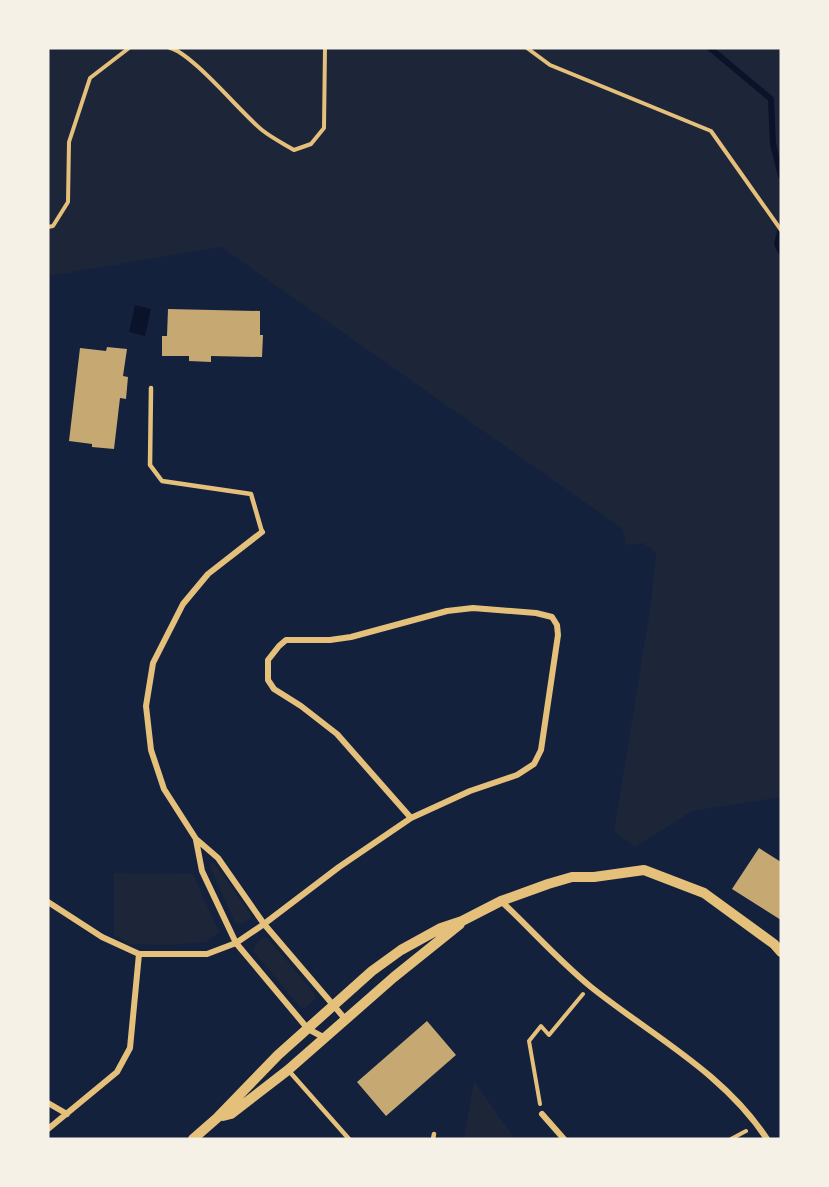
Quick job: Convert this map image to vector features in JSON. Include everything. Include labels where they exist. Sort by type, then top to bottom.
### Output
[{"type":"street","points":[[262,532],[208,574],[183,604],[153,663],[146,706],[151,750],[165,789],[196,839],[218,858],[264,924],[346,1020]]},
{"type":"street","points":[[48,902],[102,937],[139,954],[207,954],[236,943],[339,867],[411,818],[470,791],[517,776],[534,764],[541,750],[556,653],[557,625],[552,617],[536,613],[473,608],[447,610],[351,637],[330,640],[286,640],[268,660],[268,680],[274,689],[301,706],[337,734],[411,818]]},
{"type":"street","points":[[196,839],[202,871],[236,943],[308,1029],[325,1038]]},
{"type":"street","points":[[194,1139],[218,1118],[278,1055],[333,1005],[400,950],[441,928],[462,921],[501,901],[572,877],[594,877],[644,870],[704,894],[774,944],[781,952]]},
{"type":"street","points":[[501,901],[590,986],[706,1073],[735,1100],[767,1139]]},
{"type":"street","points":[[218,1118],[231,1114],[288,1070],[394,976],[457,928],[462,921]]},
{"type":"street","points":[[48,1129],[117,1072],[130,1048],[139,954]]},
{"type":"street","points":[[48,1103],[67,1114]]},
{"type":"street","points":[[542,1114],[564,1139]]},
{"type":"lane","points":[[151,388],[150,465],[162,481],[251,494],[262,532]]},
{"type":"lane","points":[[288,1070],[349,1139]]},
{"type":"path","points":[[48,227],[53,226],[68,202],[69,142],[90,78],[129,48]]},
{"type":"path","points":[[170,48],[177,50],[201,70],[262,130],[294,150],[311,144],[324,128],[325,48]]},
{"type":"path","points":[[527,48],[550,65],[711,131],[781,230]]},
{"type":"path","points":[[542,1114],[530,1041],[541,1026],[549,1035],[590,986]]},
{"type":"shaded area","points":[[48,48],[781,48],[781,797],[692,811],[635,847],[614,831],[650,610],[656,552],[643,543],[626,545],[623,529],[221,247],[48,276]]},
{"type":"shaded area","points":[[135,305],[151,309],[145,336],[129,332]]},
{"type":"shaded area","points":[[214,863],[251,915],[250,919],[240,924],[235,923],[210,866]]},
{"type":"shaded area","points":[[114,873],[193,874],[219,932],[206,942],[171,945],[130,944],[114,935]]},
{"type":"shaded area","points":[[262,938],[267,938],[315,994],[315,999],[305,1008],[300,1007],[254,952],[254,947]]},
{"type":"shaded area","points":[[474,1081],[514,1138],[514,1139],[464,1139]]},
{"type":"building","points":[[168,309],[260,311],[260,335],[263,335],[262,357],[211,356],[211,362],[189,361],[189,356],[162,356],[162,336],[167,336]]},
{"type":"building","points":[[107,347],[127,349],[123,376],[128,377],[126,399],[120,398],[114,449],[92,447],[92,444],[69,441],[80,348],[106,351]]},
{"type":"building","points":[[759,848],[781,862],[781,920],[732,889]]},
{"type":"building","points":[[427,1021],[456,1055],[386,1116],[357,1082]]},
{"type":"waterway","points":[[710,48],[771,99],[773,144],[781,176]]},
{"type":"waterway","points":[[781,228],[777,244],[781,252]]}]
